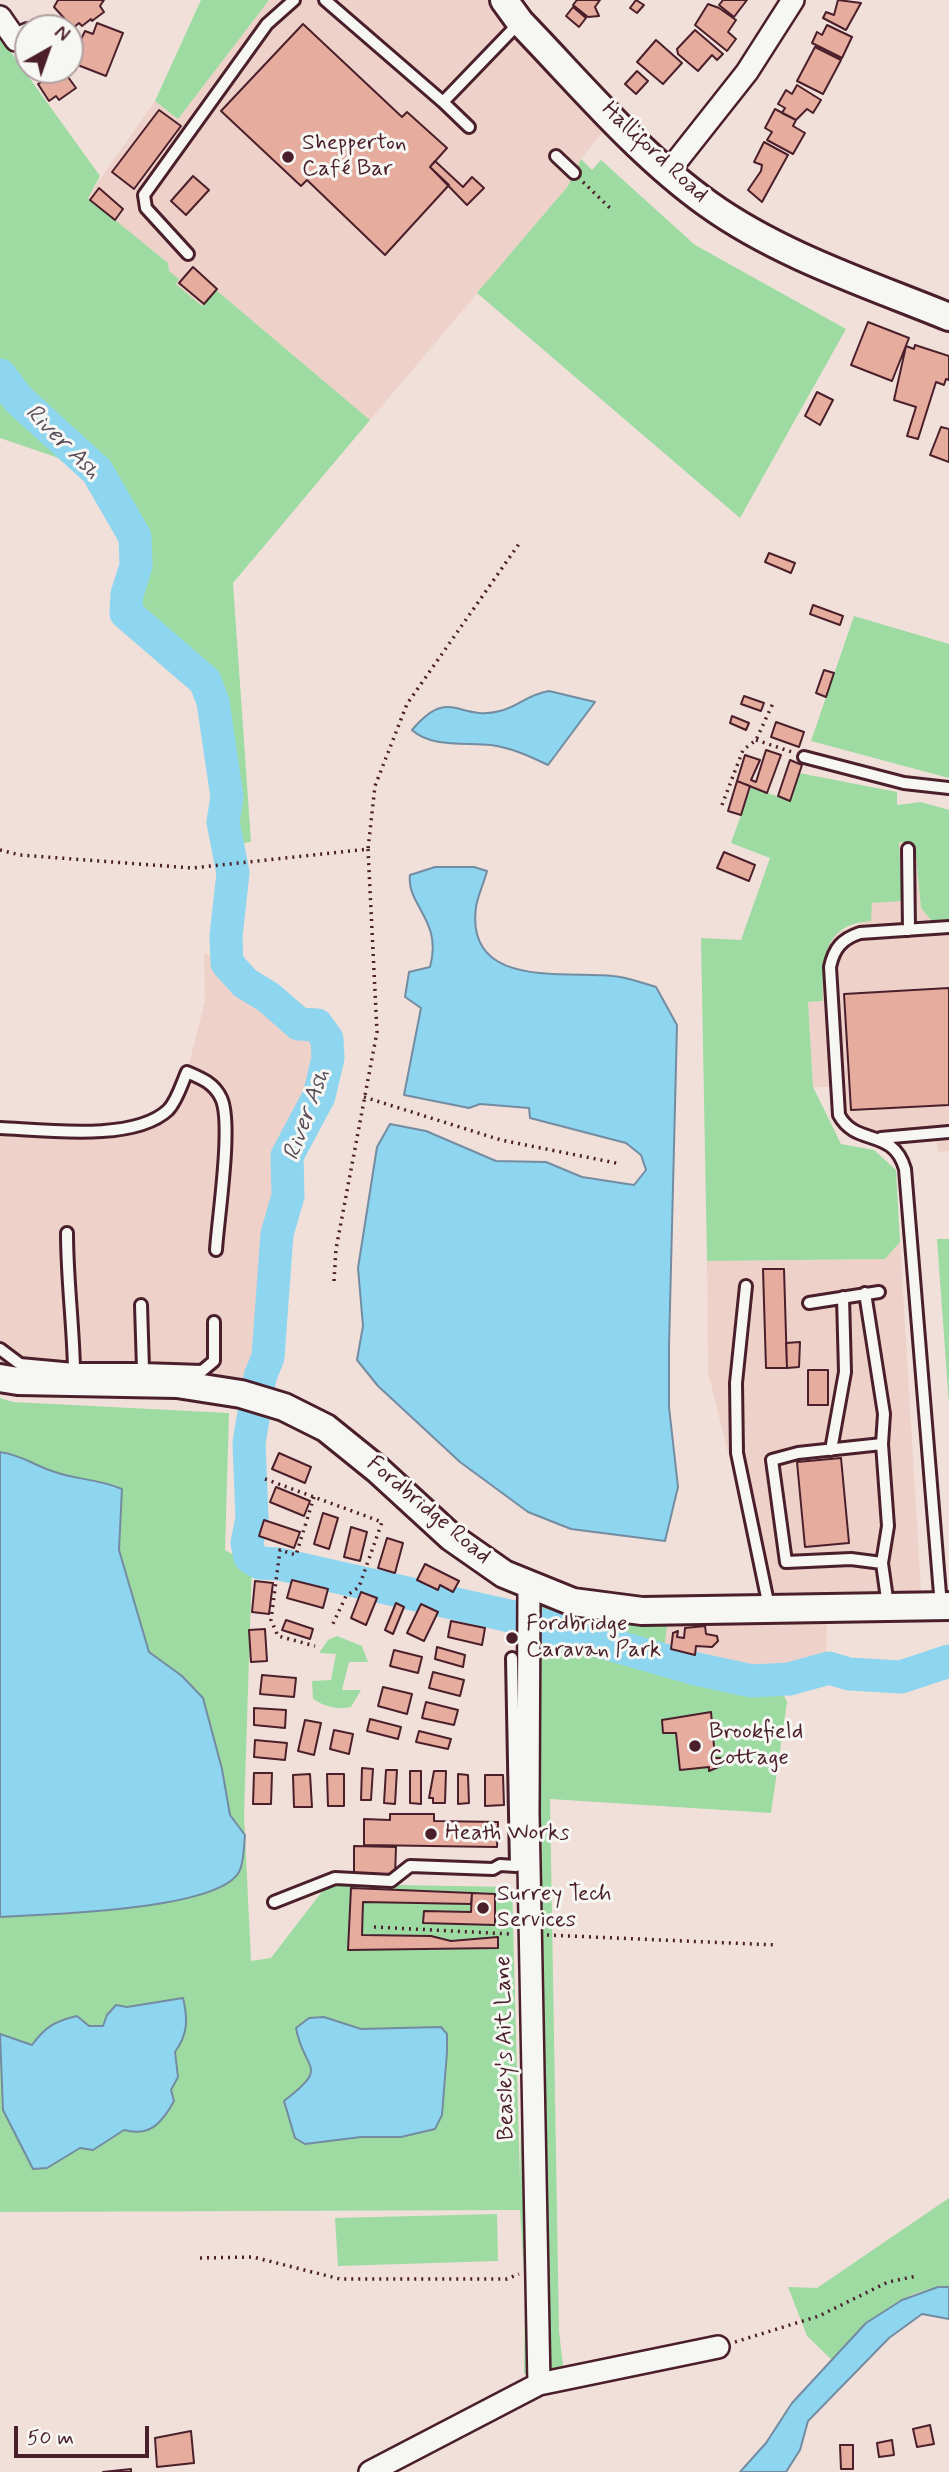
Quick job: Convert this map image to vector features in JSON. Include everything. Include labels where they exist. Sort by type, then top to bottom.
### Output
[{"type":"street","name":"Halliford Road","points":[[504,0],[520,22],[668,172],[709,205],[754,232],[823,265],[949,317]]},
{"type":"street","points":[[668,172],[747,72],[793,0]]},
{"type":"street","points":[[0,17],[14,37]]},
{"type":"street","name":"Fordbridge Road","points":[[0,1378],[18,1381],[143,1376],[241,1394],[284,1408],[326,1428],[378,1470],[451,1537],[504,1574],[573,1602],[642,1611],[945,1606]]},
{"type":"street","name":"Beasley's Ait Lane","points":[[528,1586],[529,1934],[539,2384]]},
{"type":"street","points":[[370,2472],[539,2384],[718,2347]]},
{"type":"lane","points":[[188,254],[146,208],[144,195],[267,24],[294,0]]},
{"type":"lane","points":[[326,0],[468,127]]},
{"type":"lane","points":[[443,102],[520,22]]},
{"type":"lane","points":[[556,156],[574,173]]},
{"type":"lane","points":[[804,757],[904,783],[949,788]]},
{"type":"lane","points":[[908,849],[909,930]]},
{"type":"lane","points":[[945,1606],[905,1169],[897,1150],[878,1138],[844,1125],[839,1115],[830,967],[833,955],[848,937],[949,927]]},
{"type":"lane","points":[[0,1128],[127,1129],[150,1122],[169,1109],[187,1072],[210,1082],[222,1099],[226,1122],[216,1250]]},
{"type":"lane","points":[[878,1138],[949,1132]]},
{"type":"lane","points":[[67,1233],[67,1282],[73,1299],[74,1369]]},
{"type":"lane","points":[[746,1286],[736,1383],[737,1453],[770,1610]]},
{"type":"lane","points":[[809,1303],[879,1292]]},
{"type":"lane","points":[[865,1293],[884,1414],[882,1444],[888,1526],[882,1563],[888,1609]]},
{"type":"lane","points":[[831,1450],[845,1373],[843,1297]]},
{"type":"lane","points":[[141,1305],[143,1376]]},
{"type":"lane","points":[[0,1349],[20,1364],[143,1376],[202,1371],[214,1361],[214,1322]]},
{"type":"lane","points":[[882,1444],[772,1460],[786,1562],[851,1559],[882,1563]]},
{"type":"lane","points":[[274,1902],[335,1878],[391,1881],[410,1867],[493,1869],[500,1865],[516,1866],[512,1658]]},
{"type":"path","points":[[574,173],[613,211]]},
{"type":"path","points":[[334,1281],[336,1249],[377,1032],[368,849],[375,786],[407,704],[520,541]]},
{"type":"path","points":[[722,805],[743,750],[755,740],[774,701]]},
{"type":"path","points":[[755,740],[804,757]]},
{"type":"path","points":[[0,850],[20,855],[192,867],[368,849]]},
{"type":"path","points":[[364,1097],[502,1140],[621,1164]]},
{"type":"path","points":[[265,1479],[382,1522],[360,1584],[346,1596],[331,1628]]},
{"type":"path","points":[[314,1497],[296,1555],[279,1550],[271,1620],[278,1636],[314,1646]]},
{"type":"path","points":[[374,1927],[776,1945]]},
{"type":"path","points":[[200,2258],[253,2258],[340,2279],[507,2279]]},
{"type":"path","points":[[718,2347],[819,2316],[888,2282],[917,2276]]},
{"type":"shaded area","points":[[269,0],[504,0],[614,118],[581,159],[568,186],[370,420],[216,290],[202,306],[176,284],[168,263],[87,198],[155,101],[178,119]]},
{"type":"shaded area","points":[[899,842],[915,843],[921,908],[932,921],[949,919],[949,1151],[938,1152],[935,1132],[879,1138],[844,1125],[836,1087],[813,1087],[808,1002],[823,1001],[822,960],[837,933],[863,922]]},
{"type":"shaded area","points":[[204,953],[227,963],[245,983],[268,997],[299,1023],[317,1025],[327,1039],[328,1058],[319,1096],[287,1156],[288,1196],[277,1234],[268,1357],[260,1377],[257,1399],[0,1378],[0,1128],[127,1129],[169,1109],[187,1072],[205,1001]]},
{"type":"shaded area","points":[[900,1242],[921,1591],[774,1592],[760,1562],[736,1453],[728,1453],[708,1372],[707,1261],[885,1259]]},
{"type":"shaded area","points":[[827,1615],[826,1658],[749,1673],[664,1651],[668,1617]]},
{"type":"green space","points":[[201,0],[269,0],[178,119],[155,101]]},
{"type":"green space","points":[[0,37],[14,56],[14,84],[34,84],[100,176],[88,198],[168,263],[169,271],[179,279],[176,284],[202,306],[216,290],[370,420],[233,583],[251,842],[228,845],[223,822],[227,797],[213,702],[205,681],[126,613],[136,552],[124,516],[111,493],[97,471],[0,438]]},
{"type":"green space","points":[[581,159],[592,170],[601,160],[695,245],[846,329],[740,518],[477,293],[568,186]]},
{"type":"green space","points":[[854,616],[949,644],[949,778],[811,741]]},
{"type":"green space","points":[[799,773],[897,792],[897,805],[921,802],[949,810],[949,919],[932,921],[921,908],[915,844],[899,842],[902,901],[872,903],[871,921],[842,929],[828,948],[823,973],[823,1001],[808,1002],[813,1087],[841,1144],[874,1150],[896,1170],[900,1242],[885,1259],[707,1261],[701,938],[741,940],[770,858],[731,843],[751,787],[790,801]]},
{"type":"green space","points":[[937,1239],[949,1239],[949,1405]]},
{"type":"green space","points":[[0,1398],[13,1402],[229,1413],[225,1550],[252,1565],[244,1815],[251,1961],[271,1958],[324,1889],[341,1884],[512,1887],[520,2182],[529,1598],[668,1617],[664,1651],[749,1673],[772,1668],[787,1702],[771,1813],[550,1799],[559,2331],[563,2366],[524,2374],[525,2291],[520,2210],[0,2212]]},
{"type":"green space","points":[[337,1636],[362,1646],[368,1662],[349,1662],[342,1690],[361,1690],[351,1707],[331,1707],[313,1699],[312,1681],[331,1680],[336,1654],[319,1653],[328,1640]]},
{"type":"green space","points":[[949,2198],[949,2287],[931,2289],[898,2301],[869,2322],[832,2360],[807,2336],[788,2287],[817,2288]]},
{"type":"green space","points":[[497,2214],[498,2261],[338,2266],[335,2218]]},
{"type":"water","points":[[549,691],[595,702],[548,765],[506,748],[439,742],[420,736],[412,730],[425,717],[445,707],[486,713],[500,711]]},
{"type":"water","points":[[435,867],[474,867],[487,871],[476,907],[477,933],[486,952],[502,964],[545,974],[618,977],[656,987],[677,1025],[669,1407],[678,1487],[665,1541],[571,1529],[528,1512],[460,1462],[378,1386],[357,1360],[363,1326],[358,1268],[377,1147],[390,1124],[426,1131],[496,1161],[546,1162],[582,1177],[634,1185],[646,1170],[641,1155],[626,1143],[530,1118],[529,1108],[480,1104],[469,1108],[404,1095],[421,1008],[405,997],[409,972],[430,967],[433,951],[428,925],[410,886],[410,875]]},
{"type":"water","points":[[0,1452],[61,1474],[122,1489],[119,1550],[149,1652],[182,1676],[203,1698],[222,1769],[230,1815],[245,1835],[241,1868],[224,1885],[199,1895],[166,1903],[90,1912],[0,1917]]},
{"type":"water","points":[[183,1998],[186,2026],[175,2052],[178,2077],[171,2090],[174,2101],[160,2122],[141,2132],[124,2130],[93,2150],[80,2148],[47,2168],[33,2169],[3,2110],[0,2034],[32,2045],[46,2029],[69,2018],[77,2016],[89,2026],[103,2026],[107,2015],[116,2005],[127,2007]]},
{"type":"water","points":[[324,2017],[361,2029],[441,2027],[447,2034],[447,2052],[442,2115],[435,2129],[401,2137],[361,2137],[305,2144],[295,2138],[284,2101],[307,2081],[311,2074],[296,2028],[309,2018]]},
{"type":"water","points":[[938,2287],[949,2287],[949,2319],[922,2314],[889,2338],[808,2421],[800,2450],[786,2472],[740,2472],[766,2443],[792,2403],[866,2323],[902,2300]]},
{"type":"building","points":[[58,0],[104,0],[100,6],[104,12],[84,24],[84,14],[60,14],[54,7]]},
{"type":"building","points":[[577,0],[600,0],[595,7],[599,16],[588,17],[573,5]]},
{"type":"building","points":[[636,0],[644,5],[637,13],[630,8]]},
{"type":"building","points":[[723,0],[747,0],[734,17],[719,5]]},
{"type":"building","points":[[838,0],[861,3],[846,30],[823,18],[826,12],[834,15]]},
{"type":"building","points":[[708,4],[736,20],[728,32],[736,39],[727,51],[695,25]]},
{"type":"building","points":[[573,7],[586,18],[579,27],[566,16]]},
{"type":"building","points":[[97,23],[123,33],[106,76],[84,67],[84,33],[85,31],[93,34]]},
{"type":"building","points":[[303,24],[402,117],[407,112],[447,148],[430,167],[449,185],[385,255],[307,180],[301,186],[221,111]]},
{"type":"building","points":[[827,25],[852,37],[842,58],[812,43],[817,32],[822,35]]},
{"type":"building","points":[[695,30],[723,54],[717,60],[712,55],[698,71],[678,54],[677,49]]},
{"type":"building","points":[[656,40],[682,63],[663,84],[637,62]]},
{"type":"building","points":[[815,47],[841,60],[823,94],[797,81]]},
{"type":"building","points":[[637,71],[648,81],[636,94],[625,84]]},
{"type":"building","points":[[38,84],[73,84],[76,88],[59,100],[56,96],[49,101]]},
{"type":"building","points":[[797,85],[821,100],[813,113],[807,109],[796,120],[782,113],[785,108],[778,104],[786,90],[792,94]]},
{"type":"building","points":[[775,109],[796,120],[793,126],[805,133],[793,154],[767,140],[772,132],[765,128]]},
{"type":"building","points":[[159,110],[181,126],[134,189],[112,172]]},
{"type":"building","points":[[764,142],[788,155],[762,202],[748,190],[761,171],[762,165],[754,162]]},
{"type":"building","points":[[435,161],[463,187],[472,177],[484,188],[467,205],[430,167]]},
{"type":"building","points":[[193,176],[209,190],[186,215],[171,201]]},
{"type":"building","points":[[99,188],[123,209],[115,220],[90,200]]},
{"type":"building","points":[[193,267],[217,289],[204,304],[179,283]]},
{"type":"building","points":[[868,322],[909,338],[892,381],[851,365]]},
{"type":"building","points":[[915,345],[949,356],[949,380],[946,379],[944,385],[936,382],[918,439],[907,436],[916,407],[894,400],[906,346],[914,349]]},
{"type":"building","points":[[817,392],[833,400],[820,425],[805,416]]},
{"type":"building","points":[[941,427],[949,429],[949,462],[930,455]]},
{"type":"building","points":[[769,553],[795,563],[791,573],[765,562]]},
{"type":"building","points":[[813,605],[843,616],[840,625],[810,614]]},
{"type":"building","points":[[824,670],[834,673],[826,697],[816,693]]},
{"type":"building","points":[[744,696],[764,703],[761,711],[741,704]]},
{"type":"building","points":[[732,716],[749,723],[746,730],[730,723]]},
{"type":"building","points":[[776,722],[804,732],[799,747],[771,737]]},
{"type":"building","points":[[766,750],[781,755],[767,793],[737,781],[745,755],[760,760],[751,780],[756,782]]},
{"type":"building","points":[[790,760],[802,765],[790,801],[778,796]]},
{"type":"building","points":[[737,781],[750,786],[741,815],[728,811]]},
{"type":"building","points":[[724,852],[755,865],[749,881],[717,868]]},
{"type":"building","points":[[949,988],[949,1105],[851,1110],[844,994]]},
{"type":"building","points":[[763,1269],[784,1269],[787,1368],[766,1368]]},
{"type":"building","points":[[800,1342],[799,1367],[787,1368],[786,1343]]},
{"type":"building","points":[[808,1370],[828,1370],[828,1405],[808,1405]]},
{"type":"building","points":[[279,1453],[311,1467],[305,1483],[272,1469]]},
{"type":"building","points":[[841,1458],[849,1543],[805,1547],[797,1462]]},
{"type":"building","points":[[276,1487],[310,1501],[304,1516],[270,1502]]},
{"type":"building","points":[[323,1513],[338,1518],[329,1549],[314,1544]]},
{"type":"building","points":[[264,1520],[300,1532],[294,1548],[259,1536]]},
{"type":"building","points":[[351,1527],[367,1532],[360,1561],[344,1557]]},
{"type":"building","points":[[387,1538],[403,1543],[395,1573],[378,1568]]},
{"type":"building","points":[[425,1564],[459,1581],[453,1592],[440,1585],[438,1590],[417,1580]]},
{"type":"building","points":[[292,1580],[328,1589],[323,1608],[287,1598]]},
{"type":"building","points":[[255,1581],[273,1583],[269,1614],[252,1612]]},
{"type":"building","points":[[361,1592],[377,1598],[366,1625],[351,1618]]},
{"type":"building","points":[[396,1603],[404,1607],[393,1634],[385,1630]]},
{"type":"building","points":[[421,1604],[438,1612],[424,1641],[407,1633]]},
{"type":"building","points":[[286,1620],[313,1629],[310,1639],[282,1630]]},
{"type":"building","points":[[451,1621],[485,1628],[482,1645],[448,1637]]},
{"type":"building","points":[[705,1626],[706,1634],[717,1636],[718,1641],[712,1647],[696,1646],[695,1655],[671,1649],[673,1633],[678,1631],[677,1637],[684,1638],[685,1628]]},
{"type":"building","points":[[265,1629],[267,1661],[251,1662],[249,1630]]},
{"type":"building","points":[[437,1647],[465,1655],[463,1667],[435,1659]]},
{"type":"building","points":[[394,1650],[422,1657],[418,1673],[390,1666]]},
{"type":"building","points":[[433,1672],[464,1680],[460,1696],[429,1688]]},
{"type":"building","points":[[262,1675],[296,1678],[294,1697],[260,1694]]},
{"type":"building","points":[[383,1687],[412,1694],[407,1714],[378,1706]]},
{"type":"building","points":[[426,1702],[458,1710],[454,1725],[422,1718]]},
{"type":"building","points":[[254,1708],[286,1710],[285,1728],[254,1725]]},
{"type":"building","name":"Brookfield Cottage","points":[[711,1712],[715,1758],[721,1758],[721,1766],[709,1771],[709,1767],[680,1770],[676,1733],[663,1733],[662,1720]]},
{"type":"building","points":[[370,1719],[401,1727],[398,1739],[367,1731]]},
{"type":"building","points":[[305,1720],[321,1723],[314,1755],[298,1751]]},
{"type":"building","points":[[334,1730],[353,1734],[349,1754],[330,1749]]},
{"type":"building","points":[[419,1731],[451,1739],[448,1749],[416,1742]]},
{"type":"building","points":[[255,1740],[287,1743],[285,1760],[254,1757]]},
{"type":"building","points":[[362,1768],[373,1769],[371,1800],[361,1800]]},
{"type":"building","points":[[386,1770],[397,1770],[395,1804],[384,1803]]},
{"type":"building","points":[[410,1771],[421,1771],[421,1804],[410,1803]]},
{"type":"building","points":[[434,1771],[446,1771],[445,1803],[433,1803],[433,1798],[429,1798]]},
{"type":"building","points":[[254,1773],[272,1773],[271,1804],[253,1804]]},
{"type":"building","points":[[310,1774],[312,1807],[294,1807],[293,1775]]},
{"type":"building","points":[[327,1774],[344,1774],[344,1806],[328,1806]]},
{"type":"building","points":[[458,1774],[468,1775],[469,1803],[458,1804]]},
{"type":"building","points":[[485,1775],[503,1775],[504,1805],[485,1806]]},
{"type":"building","name":"Heath Works","points":[[390,1814],[434,1814],[434,1821],[498,1822],[497,1847],[364,1845],[364,1819],[390,1820]]},
{"type":"building","name":"Heath Works","points":[[354,1846],[396,1847],[395,1876],[354,1875]]},
{"type":"building","points":[[351,1888],[472,1893],[471,1904],[363,1902],[362,1935],[431,1936],[451,1941],[498,1937],[498,1948],[348,1950]]},
{"type":"building","name":"Surrey Tech Services","points":[[472,1893],[495,1894],[495,1925],[423,1923],[424,1911],[471,1912]]},
{"type":"building","points":[[930,2425],[934,2444],[917,2447],[913,2429]]},
{"type":"building","points":[[191,2431],[194,2463],[157,2467],[155,2438]]},
{"type":"building","points":[[892,2440],[894,2455],[879,2457],[877,2443]]},
{"type":"building","points":[[840,2445],[853,2445],[853,2469],[841,2469]]},
{"type":"building","points":[[131,2469],[131,2472],[103,2472]]},
{"type":"waterway","name":"River Ash","points":[[0,375],[18,399],[97,471],[135,537],[136,566],[127,594],[126,613],[205,681],[213,702],[227,797],[223,822],[233,873],[226,936],[227,963],[245,983],[268,997],[299,1024],[317,1025],[327,1039],[328,1058],[319,1096],[287,1156],[288,1196],[277,1234],[268,1357],[260,1377],[249,1443],[252,1518],[247,1543],[250,1557],[260,1563],[279,1564],[514,1617]]},
{"type":"waterway","name":"River Ash","points":[[542,1625],[692,1668],[752,1681],[789,1679],[829,1668],[849,1674],[901,1677],[949,1661]]},
{"type":"place","name":"Shepperton Café Bar","points":[[288,157]]},
{"type":"place","name":"Fordbridge Caravan Park","points":[[512,1638]]},
{"type":"place","name":"Brookfield Cottage","points":[[695,1746]]},
{"type":"place","name":"Heath Works","points":[[431,1834]]},
{"type":"place","name":"Surrey Tech Services","points":[[483,1908]]}]
